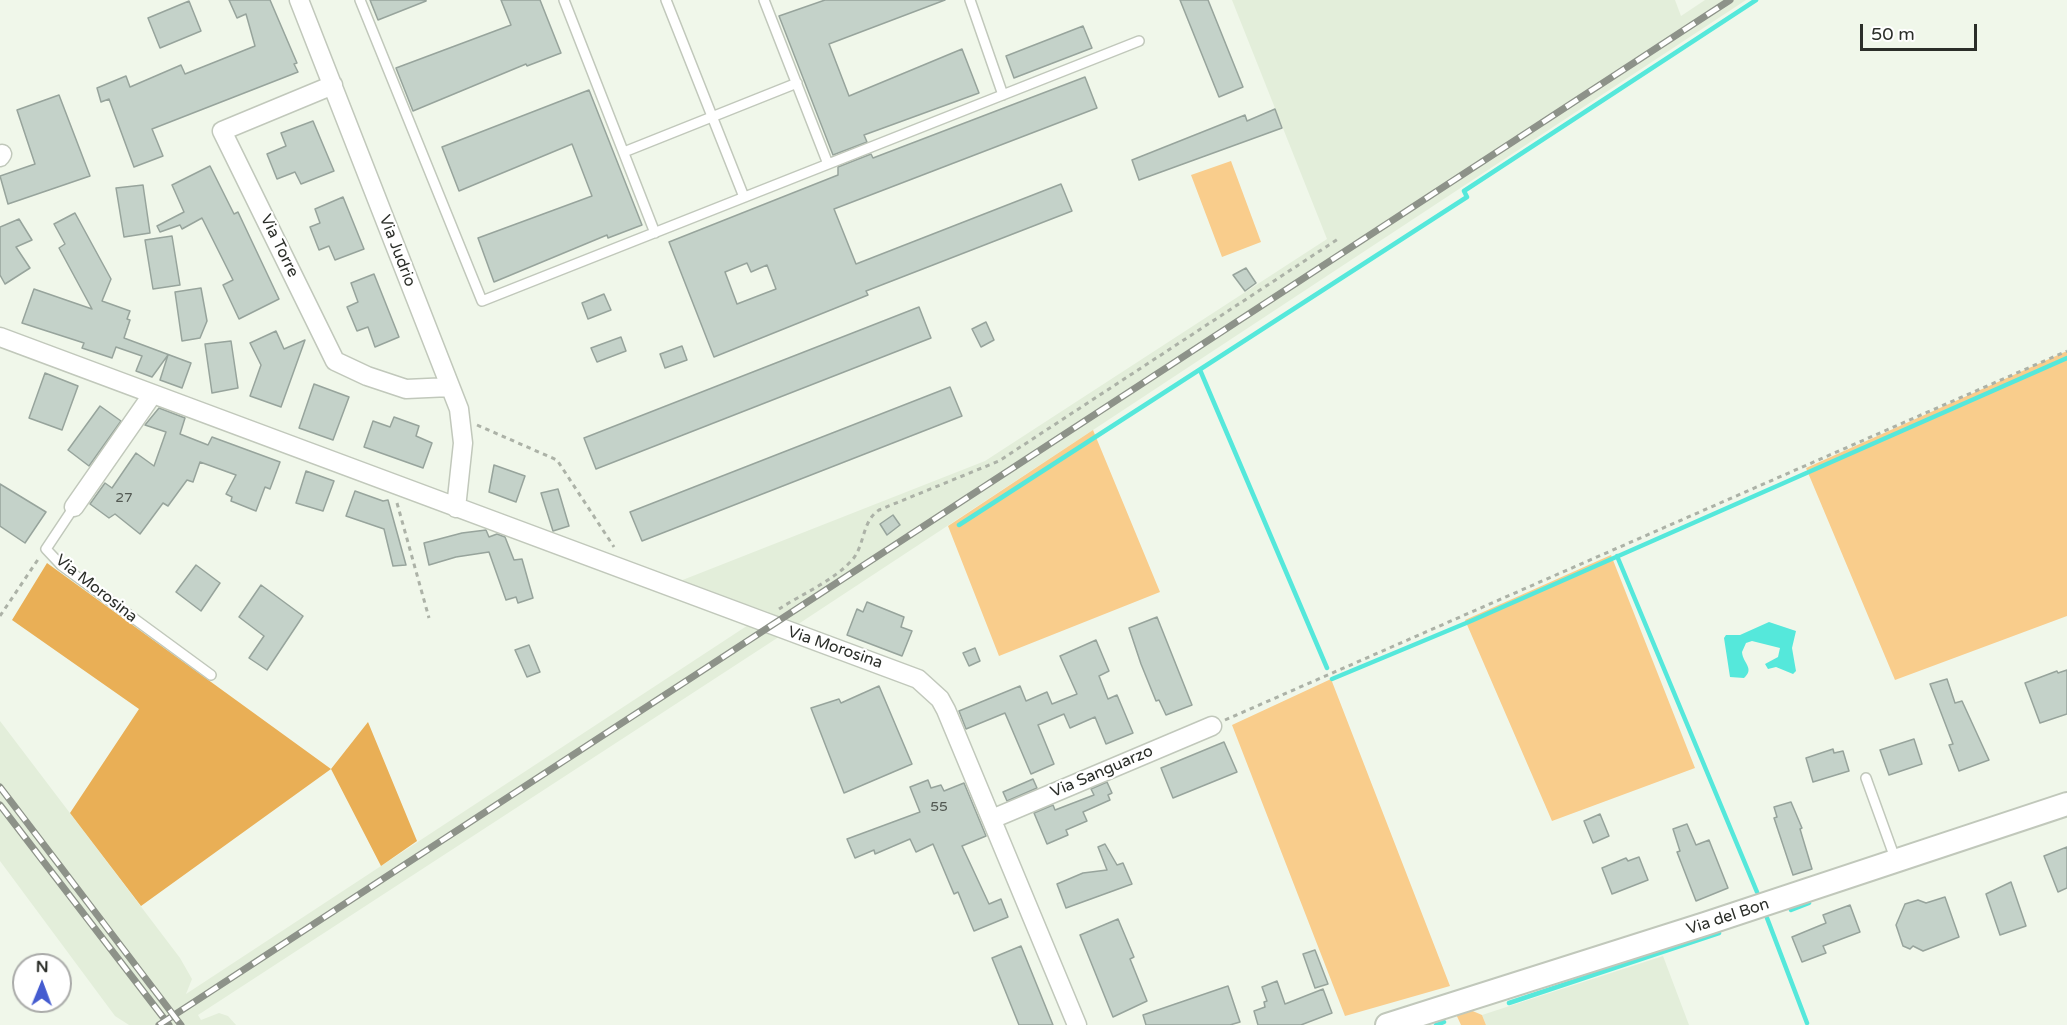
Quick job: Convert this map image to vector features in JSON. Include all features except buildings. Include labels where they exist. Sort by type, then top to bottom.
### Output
[{"type":"street","name":"Via Judrio","points":[[299,0],[462,419],[463,443],[456,508]]},
{"type":"street","name":"Via Torre","points":[[333,85],[222,131],[335,361],[367,376],[406,389],[450,387]]},
{"type":"street","name":"Via Morosina","points":[[0,337],[456,508],[630,570],[760,622],[903,672],[929,687],[946,710],[1077,1025]]},
{"type":"street","name":"Via Morosina","points":[[74,507],[152,395]]},
{"type":"street","name":"Via Sanguarzo","points":[[992,819],[1212,726]]},
{"type":"street","name":"Via del Bon","points":[[1387,1025],[2067,804]]},
{"type":"lane","points":[[360,0],[482,301],[1139,41]]},
{"type":"lane","points":[[564,0],[655,232]]},
{"type":"lane","points":[[666,0],[744,197]]},
{"type":"lane","points":[[764,0],[828,164]]},
{"type":"lane","points":[[970,0],[1003,95]]},
{"type":"lane","points":[[624,152],[796,83]]},
{"type":"lane","name":"Via Morosina","points":[[74,507],[46,549],[62,565],[211,675]]},
{"type":"lane","points":[[1866,778],[1896,861]]},
{"type":"path","points":[[760,622],[850,562],[858,551],[869,520],[879,510],[999,461],[1338,239]]},
{"type":"path","points":[[1212,726],[2067,351]]},
{"type":"path","points":[[462,419],[557,460],[630,570]]},
{"type":"path","points":[[392,484],[429,618]]},
{"type":"path","points":[[0,616],[38,560]]},
{"type":"shaded area","points":[[1232,0],[1675,0],[1681,16],[1705,0],[1746,0],[768,644],[198,1015],[201,1020],[219,1013],[228,1016],[236,1025],[129,1025],[115,1016],[72,958],[72,953],[68,953],[0,861],[0,721],[180,958],[192,979],[186,994],[768,612],[680,581],[985,461],[1327,239]]},
{"type":"shaded area","points":[[1231,161],[1261,242],[1222,257],[1191,175]]},
{"type":"shaded area","points":[[2067,351],[2067,616],[1895,680],[1806,468]]},
{"type":"shaded area","points":[[1093,430],[1160,592],[999,656],[948,526]]},
{"type":"shaded area","points":[[1611,555],[1695,768],[1552,821],[1465,620]]},
{"type":"shaded area","points":[[47,563],[331,769],[141,906],[70,813],[139,709],[12,620]]},
{"type":"shaded area","points":[[1331,679],[1450,986],[1345,1016],[1232,725]]},
{"type":"shaded area","points":[[368,722],[417,841],[381,866],[331,769]]},
{"type":"shaded area","points":[[1663,956],[1689,1025],[1486,1025],[1482,1015]]},
{"type":"shaded area","points":[[1468,1009],[1482,1015],[1486,1025],[1461,1025],[1455,1012]]},
{"type":"water","points":[[1769,622],[1796,631],[1792,648],[1796,671],[1793,674],[1776,667],[1768,669],[1765,664],[1778,657],[1780,648],[1752,641],[1746,643],[1742,652],[1748,669],[1747,675],[1744,678],[1730,677],[1724,638],[1726,635],[1740,635]]},
{"type":"waterway","points":[[959,525],[1467,197],[1464,191],[1756,0]]},
{"type":"waterway","points":[[1332,679],[1471,621],[2067,358]]},
{"type":"waterway","points":[[1200,370],[1327,668]]},
{"type":"waterway","points":[[1617,556],[1757,892]]},
{"type":"waterway","points":[[1791,910],[1809,903]]},
{"type":"waterway","points":[[1767,918],[1807,1023]]},
{"type":"waterway","points":[[1509,1003],[1719,933]]},
{"type":"waterway","points":[[1436,1025],[1444,1022]]},
{"type":"railway","points":[[159,1025],[1730,0]]},
{"type":"railway","points":[[0,787],[181,1025]]},
{"type":"railway","points":[[0,805],[169,1025]]}]
